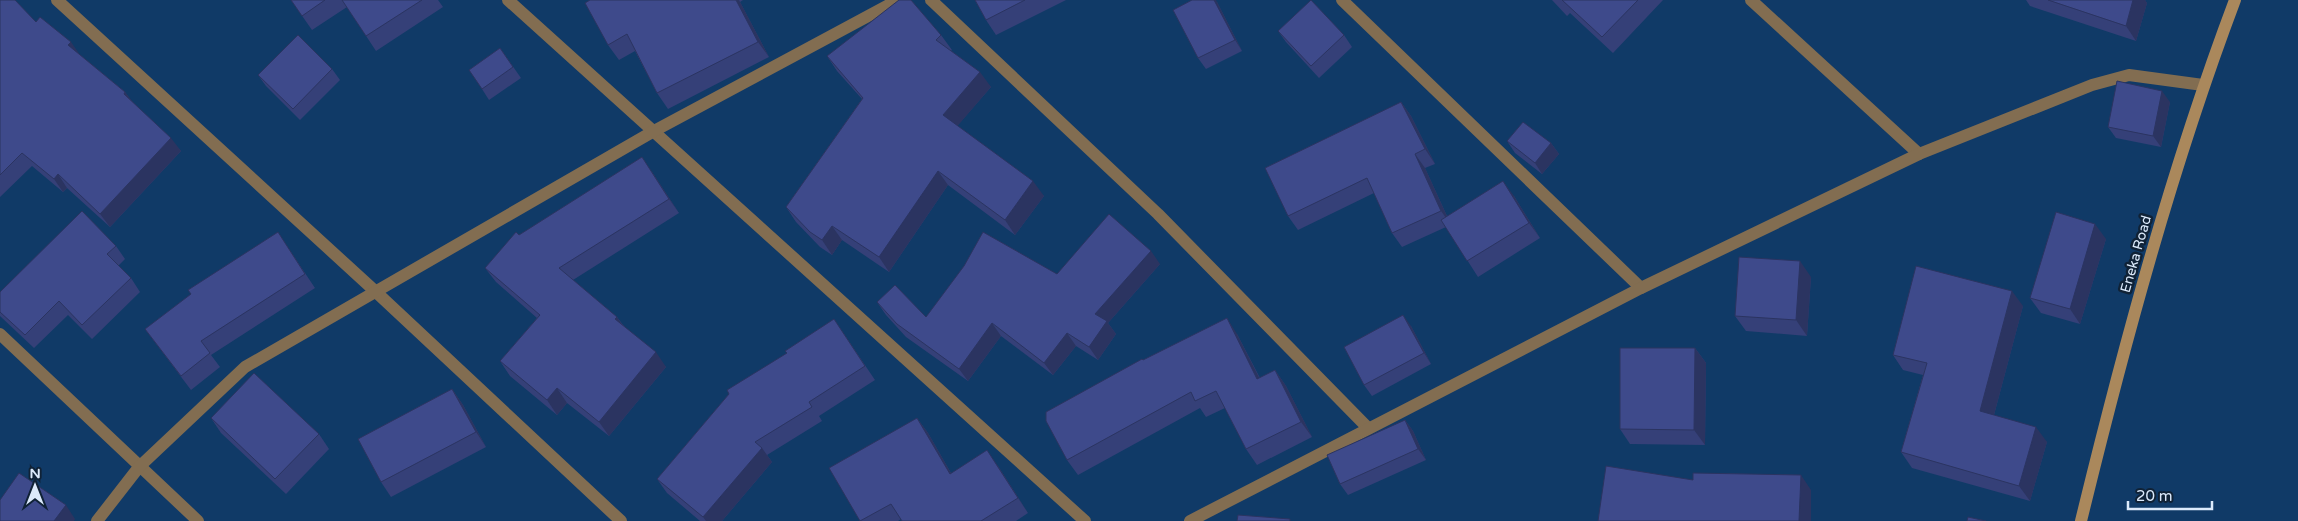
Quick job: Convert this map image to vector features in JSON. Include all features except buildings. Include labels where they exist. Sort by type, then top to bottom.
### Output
[{"type":"main road","name":"Eneka Road","points":[[2081,521],[2102,435],[2159,227],[2203,86],[2235,0]]},
{"type":"street","points":[[57,0],[376,292],[621,521]]},
{"type":"street","points":[[508,0],[1085,521]]},
{"type":"street","points":[[97,521],[139,467],[245,367],[654,131],[898,0]]},
{"type":"street","points":[[931,0],[1158,214],[1368,428]]},
{"type":"street","points":[[1342,0],[1641,288]]},
{"type":"street","points":[[1751,0],[1919,154]]},
{"type":"street","points":[[1190,521],[1641,288],[1919,154],[2092,85],[2129,75],[2203,86]]},
{"type":"street","points":[[0,334],[198,521]]}]
